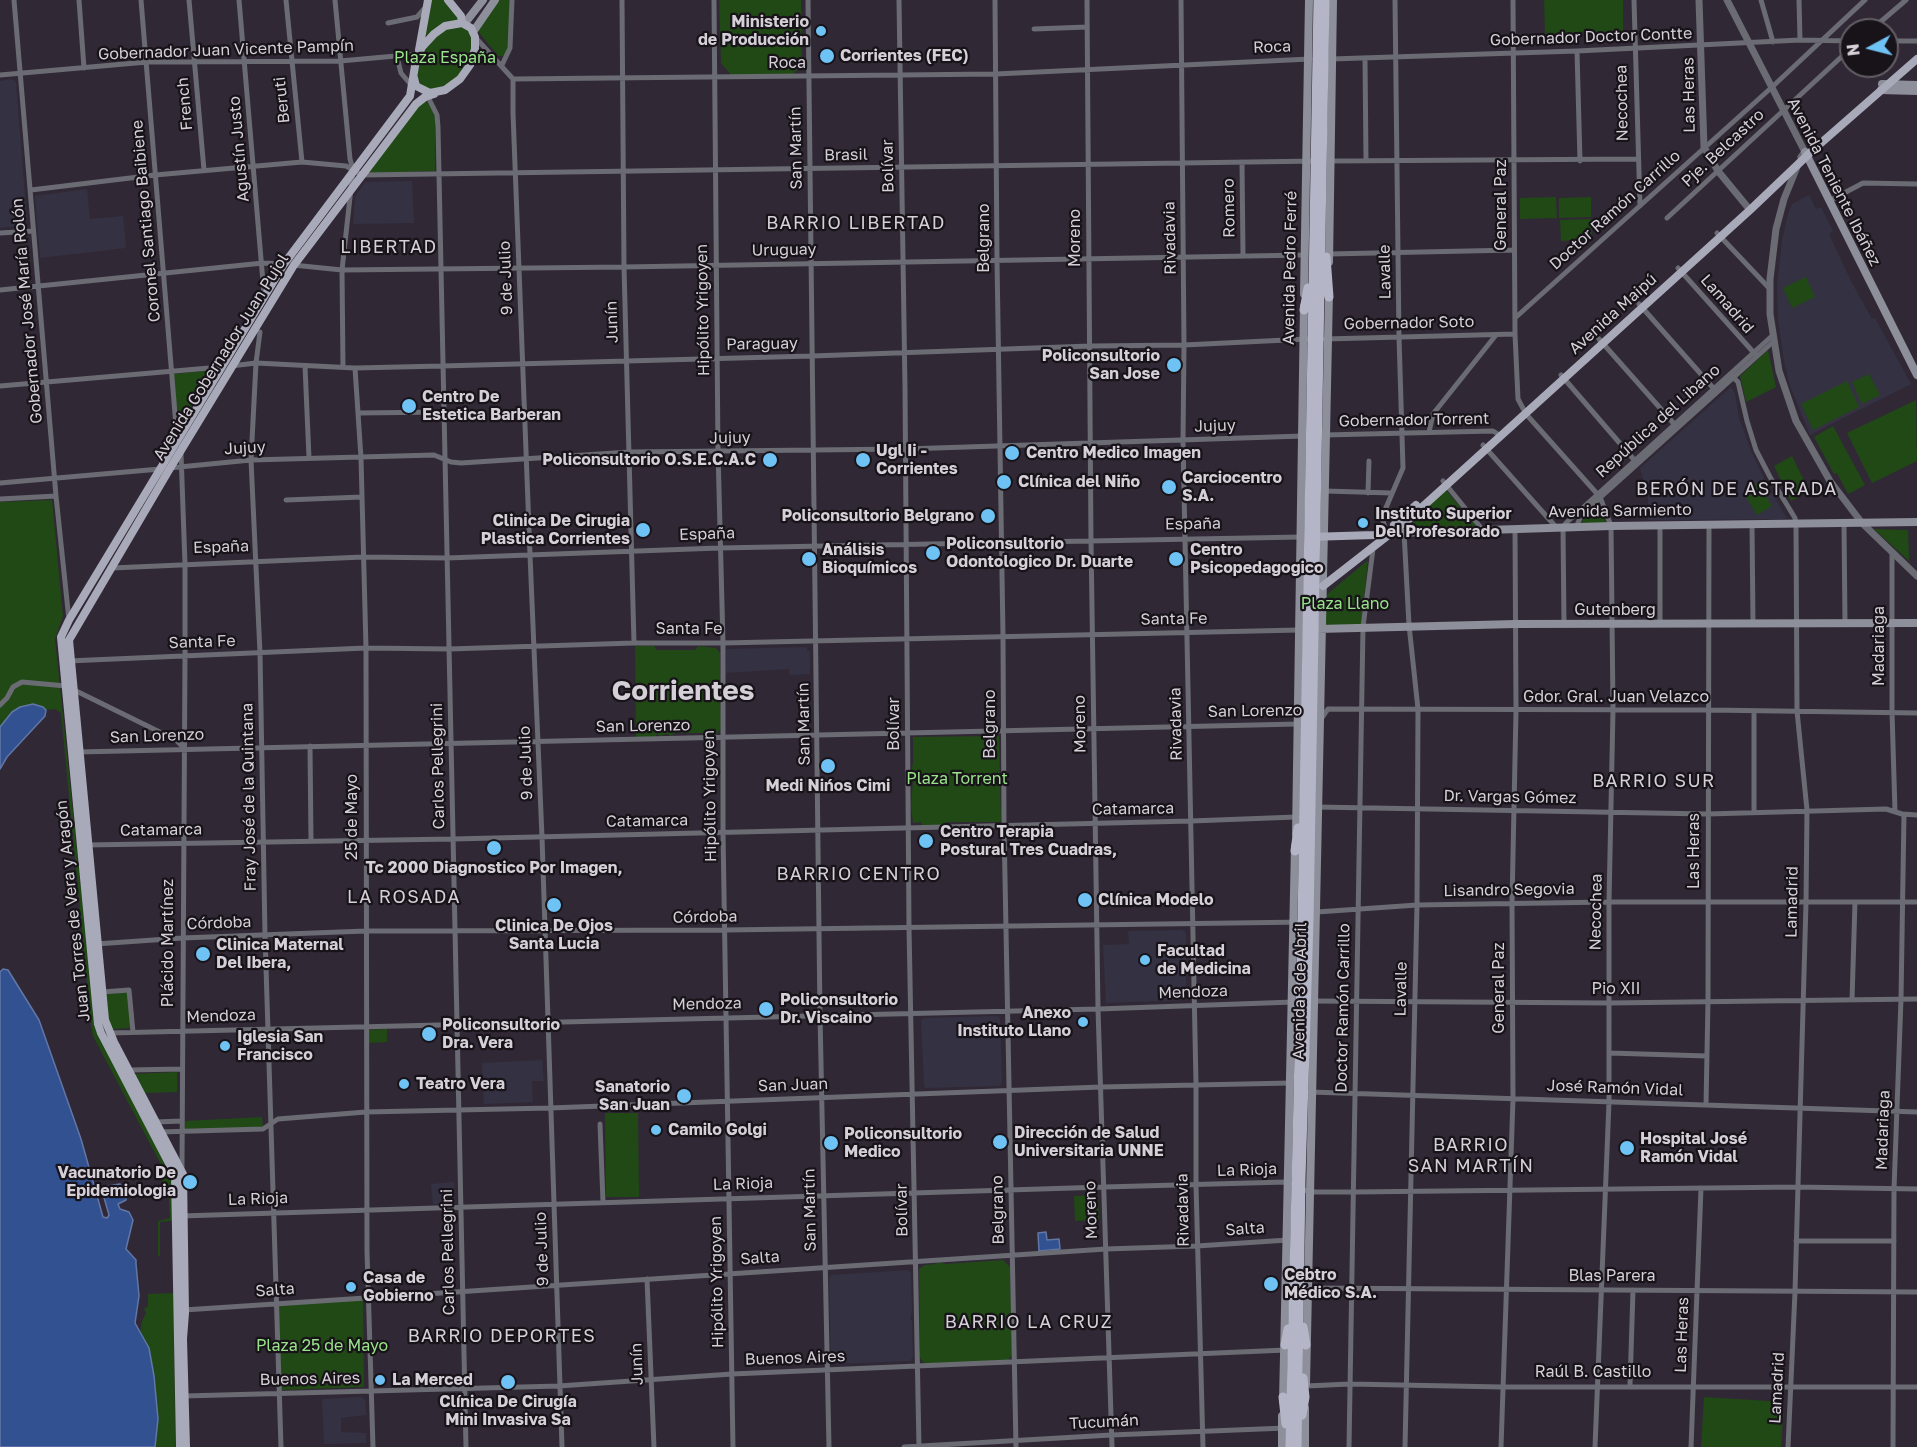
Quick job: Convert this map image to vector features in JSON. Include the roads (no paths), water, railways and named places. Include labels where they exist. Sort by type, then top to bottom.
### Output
[{"type":"highway","name":"Avenida Pedro Ferré","points":[[1318,0],[1321,59]]},
{"type":"highway","name":"Avenida Pedro Ferré","points":[[1316,339],[1313,246],[1319,161],[1325,0]]},
{"type":"highway","name":"Avenida Pedro Ferré","points":[[1312,537],[1316,339],[1322,206],[1319,161]]},
{"type":"highway","points":[[1322,206],[1329,297]]},
{"type":"highway","points":[[1304,310],[1313,246]]},
{"type":"highway","name":"Avenida 3 de Abril","points":[[1296,1269],[1312,537]]},
{"type":"highway","name":"Avenida 3 de Abril","points":[[1307,811],[1316,803],[1309,723]]},
{"type":"highway","points":[[1295,851],[1299,819],[1307,811]]},
{"type":"highway","points":[[1289,1447],[1305,1397],[1296,1349],[1288,1331],[1296,1269]]},
{"type":"highway","points":[[1296,1269],[1296,1349]]},
{"type":"highway","name":"Avenida 3 de Abril","points":[[1294,1428],[1296,1349]]},
{"type":"highway","points":[[1283,1397],[1298,1447]]},
{"type":"main road","points":[[448,0],[461,16],[463,23],[474,34]]},
{"type":"main road","points":[[418,53],[438,30],[452,24],[463,23],[483,0]]},
{"type":"main road","points":[[427,2],[418,53],[418,88],[437,93],[452,85],[465,72],[474,56],[474,34],[495,0]]},
{"type":"main road","name":"Avenida Pedro Ferré","points":[[1309,0],[1321,59]]},
{"type":"main road","name":"Avenida Pedro Ferré","points":[[1312,537],[1316,339],[1329,297],[1329,254],[1319,161],[1321,59],[1333,0]]},
{"type":"main road","name":"Avenida Maipú","points":[[1884,86],[1917,52]]},
{"type":"main road","name":"Avenida Maipú","points":[[1749,208],[1805,154],[1917,59]]},
{"type":"main road","points":[[1884,86],[1917,85]]},
{"type":"main road","points":[[1884,86],[1917,91]]},
{"type":"main road","name":"Avenida Gobernador Juan Pujol","points":[[67,661],[71,635],[181,451],[226,367],[230,352],[264,295],[353,170],[418,88]]},
{"type":"main road","name":"Avenida Gobernador Juan Pujol","points":[[67,661],[61,637],[69,620],[160,469],[294,265],[416,104],[418,88]]},
{"type":"main road","name":"Avenida Maipú","points":[[1323,586],[1389,535],[1797,165],[1805,154]]},
{"type":"main road","name":"Avenida Teniente Ibáñez","points":[[1805,154],[1917,375]]},
{"type":"main road","name":"Avenida Pedro Ferré","points":[[1316,339],[1304,310],[1305,255],[1319,161]]},
{"type":"main road","name":"Avenida Pedro Ferré","points":[[1312,537],[1324,491],[1314,435]]},
{"type":"main road","name":"Avenida Sarmiento","points":[[1312,537],[1389,535],[1404,531],[1515,528],[1917,522]]},
{"type":"main road","points":[[1340,573],[1367,546],[1366,539],[1360,535]]},
{"type":"main road","points":[[1311,629],[1300,584],[1312,537]]},
{"type":"main road","name":"Avenida 3 de Abril","points":[[1303,1001],[1317,912],[1307,811],[1311,629],[1323,586],[1312,537]]},
{"type":"main road","name":"Gutenberg","points":[[1311,629],[1409,625],[1917,623]]},
{"type":"main road","name":"Juan Torres de Vera y Aragón","points":[[67,661],[94,944],[97,1014],[178,1172]]},
{"type":"main road","name":"Avenida 3 de Abril","points":[[1295,851],[1302,922],[1303,1001],[1296,1349],[1306,1386],[1305,1397]]},
{"type":"main road","name":"Juan Torres de Vera y Aragón","points":[[94,944],[102,992],[105,1033],[129,1070],[151,1122]]},
{"type":"main road","name":"Plácido Martínez","points":[[178,1172],[180,1216],[178,1302],[181,1310],[182,1396],[186,1447]]},
{"type":"main road","name":"Avenida 3 de Abril","points":[[1283,1397],[1296,1349],[1307,1288],[1297,1240]]},
{"type":"main road","name":"Plácido Martínez","points":[[180,1447],[182,1396]]},
{"type":"main road","name":"Avenida 3 de Abril","points":[[1282,1447],[1294,1428],[1305,1447]]},
{"type":"street","name":"Gobernador José María Rolón","points":[[14,0],[56,496],[69,620]]},
{"type":"street","points":[[79,0],[84,68]]},
{"type":"street","name":"Coronel Santiago Baibiene","points":[[141,0],[170,370],[178,440]]},
{"type":"street","name":"French","points":[[189,0],[204,170]]},
{"type":"street","name":"Agustín Justo","points":[[239,0],[264,295]]},
{"type":"street","name":"Beruti","points":[[286,0],[302,162]]},
{"type":"street","points":[[335,0],[353,170],[342,270],[344,367]]},
{"type":"street","points":[[502,65],[510,48],[512,0]]},
{"type":"street","name":"Junín","points":[[622,0],[624,267],[634,643]]},
{"type":"street","name":"Hipólito Yrigoyen","points":[[714,0],[719,548],[723,643],[723,832],[733,1447]]},
{"type":"street","name":"San Martín","points":[[808,0],[820,1015],[830,1447]]},
{"type":"street","name":"Bolívar","points":[[899,0],[909,927],[919,1447]]},
{"type":"street","name":"Belgrano","points":[[995,0],[1006,1011],[1016,1444]]},
{"type":"street","name":"Moreno","points":[[1087,0],[1092,634],[1098,1009],[1112,1447]]},
{"type":"street","name":"Rivadavia","points":[[1182,0],[1183,441],[1196,1084],[1197,1246],[1203,1447]]},
{"type":"street","name":"Lavalle","points":[[1389,535],[1382,517],[1403,468],[1395,0]]},
{"type":"street","name":"General Paz","points":[[1513,0],[1515,334],[1518,399],[1524,411]]},
{"type":"street","name":"Necochea","points":[[1634,0],[1640,206]]},
{"type":"street","name":"Las Heras","points":[[1699,0],[1704,147],[1718,171],[1749,208]]},
{"type":"street","name":"Avenida Teniente Ibáñez","points":[[1727,0],[1805,154]]},
{"type":"street","points":[[1761,0],[1773,42]]},
{"type":"street","points":[[1799,0],[1800,40]]},
{"type":"street","name":"Doctor Ramón Carrillo","points":[[1515,318],[1771,88],[1865,0]]},
{"type":"street","points":[[1885,18],[1906,0]]},
{"type":"street","points":[[388,23],[417,17],[427,2]]},
{"type":"street","points":[[1034,29],[1087,27]]},
{"type":"street","points":[[474,34],[513,79]]},
{"type":"street","name":"Gobernador Doctor Contte","points":[[1321,59],[1577,51],[1800,40],[1839,41]]},
{"type":"street","points":[[1899,41],[1917,41]]},
{"type":"street","points":[[1577,51],[1580,161]]},
{"type":"street","name":"Gobernador Juan Vicente Pampín","points":[[0,75],[147,62],[340,61],[398,57],[418,53]]},
{"type":"street","name":"Carlos Pellegrini","points":[[398,57],[401,73],[429,99],[437,115],[466,1447]]},
{"type":"street","points":[[1365,58],[1366,161]]},
{"type":"street","name":"Roca","points":[[513,79],[996,74],[1321,59]]},
{"type":"street","name":"Pje. Belcastro","points":[[1667,218],[1839,59]]},
{"type":"street","name":"9 de Julio","points":[[513,79],[542,837],[562,1447]]},
{"type":"street","name":"Brasil","points":[[362,175],[1319,161],[1637,159]]},
{"type":"street","points":[[31,190],[155,175],[302,162],[346,166],[362,175]]},
{"type":"street","name":"Romero","points":[[1242,162],[1243,255]]},
{"type":"street","points":[[1797,165],[1784,199],[1776,230],[1770,289],[1773,338],[1779,371],[1800,429],[1830,481],[1862,523],[1917,576]]},
{"type":"street","points":[[1829,201],[1863,183],[1917,184]]},
{"type":"street","points":[[0,233],[33,231]]},
{"type":"street","points":[[1718,235],[1770,289]]},
{"type":"street","points":[[1329,254],[1514,250]]},
{"type":"street","name":"Uruguay","points":[[0,290],[263,263],[342,270],[1305,255]]},
{"type":"street","name":"Lamadrid","points":[[1680,270],[1755,355]]},
{"type":"street","points":[[1641,306],[1716,391]]},
{"type":"street","name":"Fray José de la Quintana","points":[[261,332],[256,363],[251,460],[260,653],[263,842],[281,1447]]},
{"type":"street","name":"Gobernador Soto","points":[[1316,339],[1515,334]]},
{"type":"street","points":[[1429,432],[1433,414],[1496,335]]},
{"type":"street","name":"República del Libano","points":[[1576,527],[1582,514],[1599,496],[1773,338]]},
{"type":"street","name":"Paraguay","points":[[0,386],[256,363],[355,368],[1184,345],[1316,339]]},
{"type":"street","points":[[1601,341],[1676,425]]},
{"type":"street","points":[[305,366],[309,458]]},
{"type":"street","name":"25 de Mayo","points":[[355,368],[361,458],[366,648],[366,1112],[373,1447]]},
{"type":"street","points":[[1563,376],[1636,462]]},
{"type":"street","name":"Lamadrid","points":[[1732,376],[1738,381],[1756,450],[1795,518],[1796,524],[1797,711],[1807,810],[1801,1108],[1788,1447]]},
{"type":"street","name":"Necochea","points":[[1524,411],[1599,496],[1611,526],[1613,710],[1609,902],[1609,1102],[1595,1447]]},
{"type":"street","points":[[357,413],[444,412]]},
{"type":"street","name":"Gobernador Torrent","points":[[1314,435],[1493,431],[1499,434]]},
{"type":"street","name":"Jujuy","points":[[0,483],[251,460],[434,455],[461,463],[630,452],[905,449],[1314,435]]},
{"type":"street","name":"Plácido Martínez","points":[[178,440],[181,451],[185,564],[182,1131],[178,1172]]},
{"type":"street","points":[[1485,447],[1559,527],[1564,624]]},
{"type":"street","points":[[1368,493],[1370,461]]},
{"type":"street","points":[[1444,483],[1482,529]]},
{"type":"street","points":[[1324,491],[1392,493]]},
{"type":"street","points":[[0,499],[56,496]]},
{"type":"street","name":"República del Libano","points":[[1559,527],[1599,496]]},
{"type":"street","points":[[286,500],[362,497]]},
{"type":"street","points":[[1844,523],[1845,623]]},
{"type":"street","points":[[1752,524],[1753,624]]},
{"type":"street","name":"Las Heras","points":[[1706,1105],[1709,525]]},
{"type":"street","points":[[1660,526],[1660,624]]},
{"type":"street","name":"General Paz","points":[[1501,1447],[1513,1099],[1515,528]]},
{"type":"street","name":"Lavalle","points":[[1404,531],[1409,625],[1418,709],[1417,905],[1405,1447]]},
{"type":"street","name":"España","points":[[100,569],[363,557],[447,558],[719,548],[1312,537]]},
{"type":"street","name":"Doctor Ramón Carrillo","points":[[1349,1447],[1363,627],[1373,549]]},
{"type":"street","name":"Madariaga","points":[[1892,553],[1892,712],[1895,811]]},
{"type":"street","name":"Santa Fe","points":[[67,661],[366,648],[448,649],[1311,629]]},
{"type":"street","points":[[0,705],[13,687],[22,682],[70,688],[176,740],[184,748]]},
{"type":"street","name":"Gdor. Gral. Juan Velazco","points":[[1309,723],[1328,710],[1709,710],[1917,713]]},
{"type":"street","points":[[1754,711],[1754,811]]},
{"type":"street","name":"San Lorenzo","points":[[76,752],[1309,723]]},
{"type":"street","points":[[310,746],[311,841]]},
{"type":"street","name":"Dr. Vargas Gómez","points":[[1307,811],[1360,807],[1707,813],[1886,809],[1917,815]]},
{"type":"street","name":"Catamarca","points":[[84,845],[453,839],[1191,821],[1307,811]]},
{"type":"street","name":"Madariaga","points":[[1893,1447],[1894,1189],[1901,999],[1904,814]]},
{"type":"street","points":[[1852,1000],[1855,902]]},
{"type":"street","name":"Lisandro Segovia","points":[[1317,912],[1417,905],[1512,903],[1917,902]]},
{"type":"street","points":[[1302,922],[1317,912]]},
{"type":"street","name":"Córdoba","points":[[94,944],[366,931],[725,930],[1302,922]]},
{"type":"street","points":[[102,992],[129,990],[133,1032]]},
{"type":"street","name":"Pio XII","points":[[1303,1001],[1609,1003],[1917,999]]},
{"type":"street","name":"Mendoza","points":[[105,1033],[1098,1009],[1303,1001]]},
{"type":"street","points":[[1609,1053],[1707,1056]]},
{"type":"street","points":[[129,1070],[182,1069]]},
{"type":"street","name":"San Juan","points":[[156,1132],[263,1129],[278,1119],[366,1112],[550,1108],[1196,1084],[1301,1088]]},
{"type":"street","name":"José Ramón Vidal","points":[[1301,1088],[1355,1095],[1917,1112]]},
{"type":"street","points":[[151,1122],[182,1121]]},
{"type":"street","points":[[600,1124],[603,1202]]},
{"type":"street","name":"La Rioja","points":[[180,1216],[1196,1185],[1354,1192],[1797,1187],[1917,1189]]},
{"type":"street","name":"Las Heras","points":[[1691,1447],[1701,1188]]},
{"type":"street","name":"Salta","points":[[181,1310],[1106,1249],[1297,1240]]},
{"type":"street","points":[[1796,1241],[1894,1241]]},
{"type":"street","name":"Junín","points":[[648,1279],[654,1447]]},
{"type":"street","name":"Blas Parera","points":[[1307,1288],[1917,1292]]},
{"type":"street","points":[[1630,1385],[1633,1290]]},
{"type":"street","name":"Buenos Aires","points":[[182,1396],[559,1386],[732,1374],[1296,1349]]},
{"type":"street","name":"Raúl B. Castillo","points":[[1306,1386],[1350,1384],[1502,1387],[1597,1385],[1917,1387]]},
{"type":"street","name":"Tucumán","points":[[904,1447],[1016,1444],[1111,1435],[1294,1428]]},
{"type":"water","points":[[33,704],[46,710],[45,716],[7,757],[0,769],[0,727],[12,712],[20,707]]},
{"type":"water","points":[[3,969],[8,970],[39,1020],[81,1139],[103,1217],[107,1218],[109,1215],[101,1187],[120,1184],[127,1193],[126,1200],[118,1204],[120,1209],[129,1212],[133,1220],[126,1249],[136,1260],[139,1296],[135,1323],[149,1348],[154,1376],[158,1419],[155,1447],[0,1447],[0,972]]},
{"type":"water","points":[[1046,1232],[1047,1240],[1059,1239],[1060,1249],[1039,1251],[1038,1233]]},
{"type":"place","name":"Ministerio de Producción","points":[[821,31]]},
{"type":"place","name":"Corrientes (FEC)","points":[[827,56]]},
{"type":"place","name":"Policonsultorio San Jose","points":[[1174,365]]},
{"type":"place","name":"Centro De Estetica Barberan","points":[[409,406]]},
{"type":"place","name":"Centro Medico Imagen","points":[[1012,453]]},
{"type":"place","name":"Policonsultorio O.S.E.C.A.C","points":[[770,460]]},
{"type":"place","name":"Ugl Ii - Corrientes","points":[[863,460]]},
{"type":"place","name":"Clínica del Niño","points":[[1004,482]]},
{"type":"place","name":"Carciocentro S.A.","points":[[1169,487]]},
{"type":"place","name":"Policonsultorio Belgrano","points":[[988,516]]},
{"type":"place","name":"Instituto Superior Del Profesorado","points":[[1363,523]]},
{"type":"place","name":"Clinica De Cirugia Plastica Corrientes","points":[[643,530]]},
{"type":"place","name":"Policonsultorio Odontologico Dr. Duarte","points":[[933,553]]},
{"type":"place","name":"Análisis Bioquímicos","points":[[809,559]]},
{"type":"place","name":"Centro Psicopedagogico","points":[[1176,559]]},
{"type":"place","name":"Medi Nińos Cimi","points":[[828,766]]},
{"type":"place","name":"Centro Terapia Postural Tres Cuadras,","points":[[926,841]]},
{"type":"place","name":"Tc 2000 Diagnostico Por Imagen,","points":[[494,848]]},
{"type":"place","name":"Clínica Modelo","points":[[1085,900]]},
{"type":"place","name":"Clinica De Ojos Santa Lucia","points":[[554,905]]},
{"type":"place","name":"Clinica Maternal Del Ibera,","points":[[203,954]]},
{"type":"place","name":"Facultad de Medicina","points":[[1145,960]]},
{"type":"place","name":"Policonsultorio Dr. Viscaino","points":[[766,1009]]},
{"type":"place","name":"Anexo Instituto Llano","points":[[1083,1022]]},
{"type":"place","name":"Policonsultorio Dra. Vera","points":[[429,1034]]},
{"type":"place","name":"Iglesia San Francisco","points":[[225,1046]]},
{"type":"place","name":"Teatro Vera","points":[[404,1084]]},
{"type":"place","name":"Sanatorio San Juan","points":[[684,1096]]},
{"type":"place","name":"Camilo Golgi","points":[[656,1130]]},
{"type":"place","name":"Dirección de Salud Universitaria UNNE","points":[[1000,1142]]},
{"type":"place","name":"Policonsultorio Medico","points":[[831,1143]]},
{"type":"place","name":"Hospital José Ramón Vidal","points":[[1627,1148]]},
{"type":"place","name":"Vacunatorio De Epidemiologia","points":[[190,1182]]},
{"type":"place","name":"Cebtro Médico S.A.","points":[[1271,1284]]},
{"type":"place","name":"Casa de Gobierno","points":[[351,1287]]},
{"type":"place","name":"La Merced","points":[[380,1380]]},
{"type":"place","name":"Clínica De Cirugía Mini Invasiva Sa","points":[[508,1382]]},
{"type":"district","name":"BARRIO LIBERTAD","points":[[856,223]]},
{"type":"district","name":"LIBERTAD","points":[[389,247]]},
{"type":"district","name":"BERÓN DE ASTRADA","points":[[1737,489]]},
{"type":"district","name":"Corrientes","points":[[683,691]]},
{"type":"district","name":"BARRIO SUR","points":[[1654,781]]},
{"type":"district","name":"BARRIO CENTRO","points":[[859,874]]},
{"type":"district","name":"LA ROSADA","points":[[404,897]]},
{"type":"district","name":"BARRIO SAN MARTÍN","points":[[1471,1155]]},
{"type":"district","name":"BARRIO LA CRUZ","points":[[1029,1322]]},
{"type":"district","name":"BARRIO DEPORTES","points":[[502,1336]]},
{"type":"park label","name":"Plaza España","points":[[445,58]]},
{"type":"park label","name":"Plaza Llano","points":[[1345,604]]},
{"type":"park label","name":"Plaza Torrent","points":[[957,779]]},
{"type":"park label","name":"Plaza 25 de Mayo","points":[[322,1346]]}]
